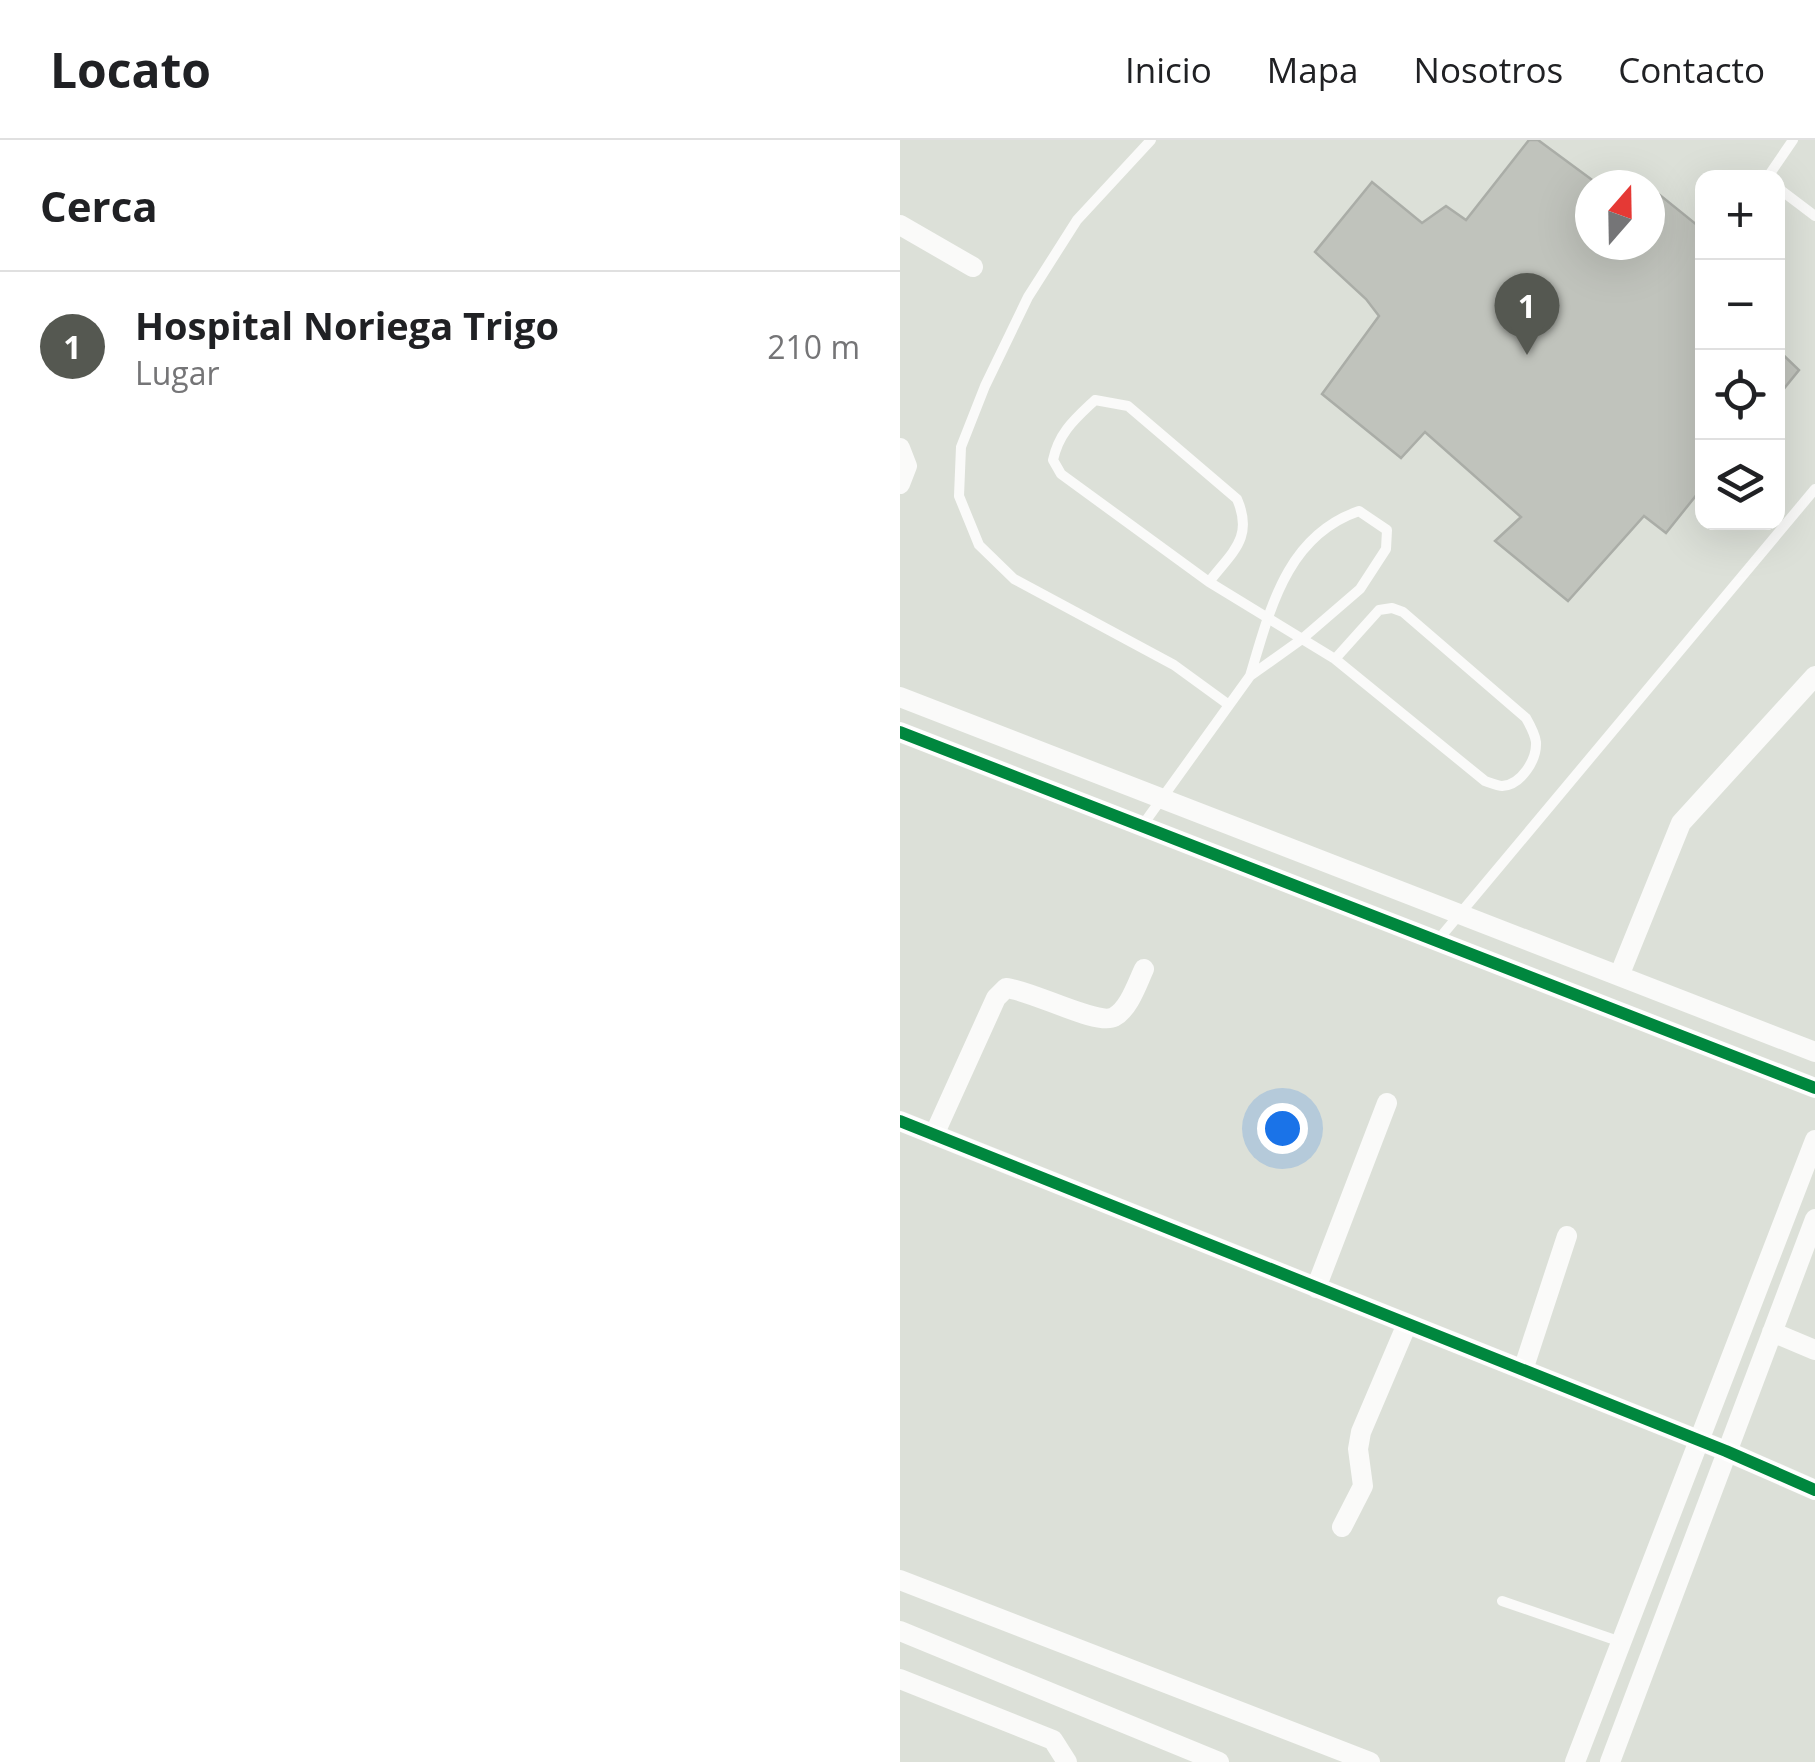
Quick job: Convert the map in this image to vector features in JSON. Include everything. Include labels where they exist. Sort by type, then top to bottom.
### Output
[{"type":"street","points":[[900,225],[973,267]]},
{"type":"street","points":[[900,448],[907,466],[900,484]]},
{"type":"street","points":[[1619,976],[1681,823],[1815,676]]},
{"type":"street","points":[[900,697],[1815,1052]]},
{"type":"street","points":[[900,732],[1815,1088]]},
{"type":"street","points":[[934,1135],[996,998],[1006,988],[1025,989],[1078,1012],[1106,1019],[1116,1016],[1128,1002],[1144,969]]},
{"type":"street","points":[[1316,1288],[1387,1103]]},
{"type":"street","points":[[900,1121],[1815,1490]]},
{"type":"street","points":[[1575,1762],[1815,1140]]},
{"type":"street","points":[[1610,1762],[1815,1219]]},
{"type":"street","points":[[1523,1370],[1567,1236]]},
{"type":"street","points":[[1342,1527],[1362,1486],[1358,1449],[1361,1432],[1407,1324]]},
{"type":"street","points":[[1772,1332],[1815,1350]]},
{"type":"street","points":[[900,1580],[1370,1762]]},
{"type":"street","points":[[900,1631],[1219,1762]]},
{"type":"street","points":[[900,1679],[1053,1740],[1067,1762]]},
{"type":"lane","points":[[1152,140],[1077,220],[1028,297],[961,447],[959,496],[979,545],[1014,579],[1174,666],[1230,704]]},
{"type":"lane","points":[[1769,170],[1793,140]]},
{"type":"lane","points":[[1785,193],[1815,216]]},
{"type":"lane","points":[[1209,582],[1244,533],[1245,519],[1237,499],[1128,406],[1095,400],[1062,432],[1056,445],[1053,460],[1061,474],[1209,582],[1334,659],[1485,781],[1500,787],[1515,782],[1526,772],[1536,743],[1526,718],[1403,612],[1392,608],[1379,610],[1334,659]]},
{"type":"lane","points":[[1437,941],[1815,489]]},
{"type":"lane","points":[[1142,826],[1250,676],[1276,591],[1303,550],[1332,520],[1359,511],[1387,530],[1386,549],[1360,589],[1302,639],[1250,676]]},
{"type":"lane","points":[[1502,1602],[1621,1642]]},
{"type":"building","points":[[1529,140],[1538,140],[1579,170],[1575,170],[1575,260],[1665,260],[1665,199],[1695,223],[1695,497],[1666,533],[1644,516],[1568,601],[1495,541],[1521,517],[1425,432],[1401,458],[1322,394],[1379,316],[1315,252],[1372,182],[1422,223],[1446,206],[1466,220]]},
{"type":"building","points":[[1785,357],[1799,370],[1785,387]]},
{"type":"cycle path","points":[[900,732],[1815,1088]]},
{"type":"cycle path","points":[[900,1121],[1815,1490]]},
{"type":"place","name":"Hospital Noriega Trigo","points":[[1527,355]]}]
